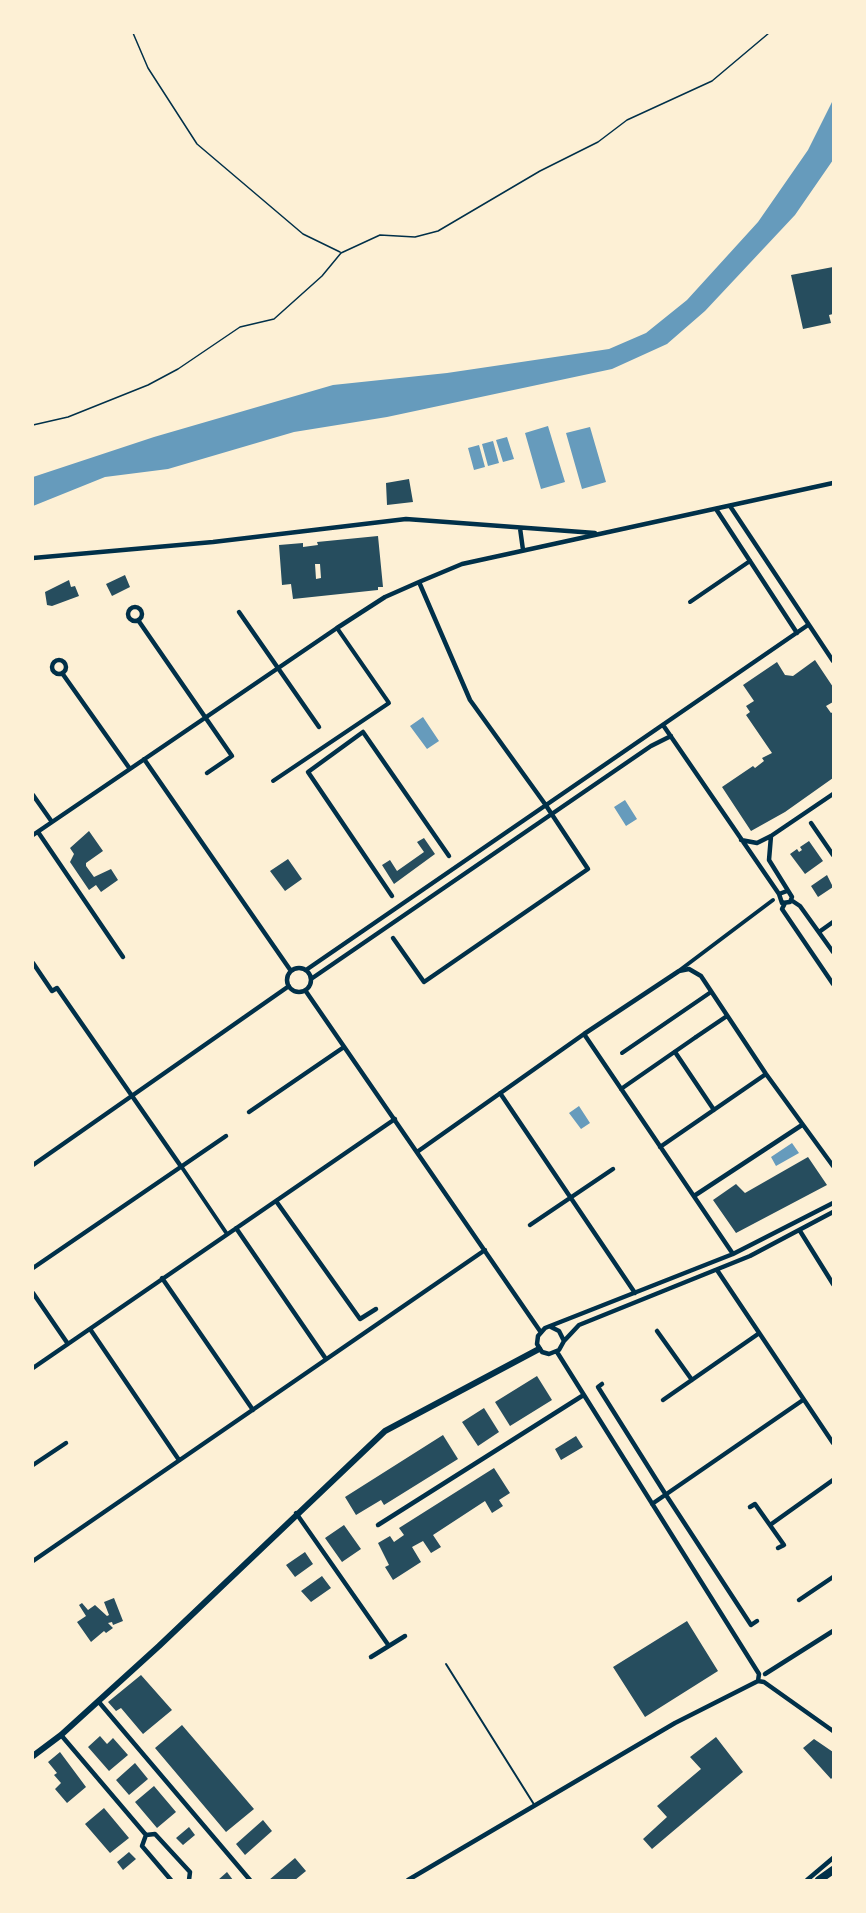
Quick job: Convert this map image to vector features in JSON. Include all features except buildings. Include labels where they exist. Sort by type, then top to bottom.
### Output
[{"type":"main road","points":[[820,1880],[833,1870]]},
{"type":"street","points":[[123,957],[35,834],[277,668],[386,597],[462,564],[833,483]]},
{"type":"street","points":[[730,506],[833,661]]},
{"type":"street","points":[[716,508],[797,633]]},
{"type":"street","points":[[33,558],[213,542],[406,519],[601,533]]},
{"type":"street","points":[[519,528],[523,550]]},
{"type":"street","points":[[690,602],[750,561]]},
{"type":"street","points":[[393,938],[424,982],[588,869],[545,804],[470,700],[419,582]]},
{"type":"street","points":[[784,614],[796,606]]},
{"type":"street","points":[[239,612],[319,727]]},
{"type":"street","points":[[138,620],[232,756],[207,773]]},
{"type":"street","points":[[306,970],[808,625]]},
{"type":"street","points":[[273,781],[389,703],[337,628]]},
{"type":"street","points":[[62,673],[130,769]]},
{"type":"street","points":[[663,724],[780,894],[780,901],[785,903]]},
{"type":"street","points":[[392,896],[308,772],[363,732],[449,856]]},
{"type":"street","points":[[305,990],[311,979],[651,746],[671,736]]},
{"type":"street","points":[[144,759],[291,971]]},
{"type":"street","points":[[741,840],[757,843],[833,794]]},
{"type":"street","points":[[33,795],[52,822]]},
{"type":"street","points":[[812,824],[833,855]]},
{"type":"street","points":[[771,836],[769,860],[792,894],[791,900]]},
{"type":"street","points":[[780,894],[788,891]]},
{"type":"street","points":[[417,1152],[584,1034],[679,971],[773,900]]},
{"type":"street","points":[[791,900],[785,903],[783,909],[833,984]]},
{"type":"street","points":[[791,900],[800,906],[833,952]]},
{"type":"street","points":[[819,932],[833,922]]},
{"type":"street","points":[[33,963],[52,991],[57,988],[227,1234]]},
{"type":"street","points":[[305,990],[295,991],[289,986],[288,978],[291,971],[298,968],[306,970],[311,979]]},
{"type":"street","points":[[679,971],[689,969],[701,976],[766,1074],[833,1166]]},
{"type":"street","points":[[33,1165],[289,986]]},
{"type":"street","points":[[305,990],[540,1331]]},
{"type":"street","points":[[622,1053],[711,992]]},
{"type":"street","points":[[621,1089],[728,1016]]},
{"type":"street","points":[[584,1034],[733,1254]]},
{"type":"street","points":[[249,1112],[344,1047]]},
{"type":"street","points":[[675,1052],[714,1110]]},
{"type":"street","points":[[660,1147],[766,1074]]},
{"type":"street","points":[[500,1093],[635,1293]]},
{"type":"street","points":[[33,1368],[394,1119]]},
{"type":"street","points":[[694,1196],[802,1125]]},
{"type":"street","points":[[33,1268],[180,1165],[226,1136]]},
{"type":"street","points":[[530,1225],[613,1168]]},
{"type":"street","points":[[276,1201],[360,1319],[376,1309]]},
{"type":"street","points":[[540,1331],[733,1254],[833,1203]]},
{"type":"street","points":[[557,1352],[579,1324],[717,1270],[800,1231],[833,1212]]},
{"type":"street","points":[[236,1228],[326,1359]]},
{"type":"street","points":[[800,1231],[833,1284]]},
{"type":"street","points":[[33,1561],[484,1250]]},
{"type":"street","points":[[717,1270],[833,1443]]},
{"type":"street","points":[[162,1278],[253,1410]]},
{"type":"street","points":[[33,1293],[68,1344]]},
{"type":"street","points":[[551,1327],[559,1331],[564,1341]]},
{"type":"street","points":[[90,1329],[179,1461]]},
{"type":"street","points":[[657,1330],[692,1380]]},
{"type":"street","points":[[540,1331],[537,1340],[539,1349],[546,1353],[557,1352]]},
{"type":"street","points":[[663,1400],[758,1334]]},
{"type":"street","points":[[34,1753],[61,1735],[385,1431],[539,1349]]},
{"type":"street","points":[[557,1352],[759,1674],[761,1682],[833,1731]]},
{"type":"street","points":[[602,1384],[598,1386],[666,1496],[751,1625],[757,1621]]},
{"type":"street","points":[[378,1525],[582,1395]]},
{"type":"street","points":[[652,1504],[803,1400]]},
{"type":"street","points":[[33,1465],[66,1443]]},
{"type":"street","points":[[770,1525],[833,1480]]},
{"type":"street","points":[[750,1507],[755,1504],[784,1545],[778,1548]]},
{"type":"street","points":[[296,1513],[389,1646]]},
{"type":"street","points":[[799,1600],[833,1577]]},
{"type":"street","points":[[759,1674],[765,1674],[833,1631]]},
{"type":"street","points":[[370,1658],[405,1636]]},
{"type":"street","points":[[408,1880],[675,1723],[761,1682],[767,1678],[765,1674]]},
{"type":"street","points":[[98,1701],[250,1880]]},
{"type":"street","points":[[61,1735],[146,1835]]},
{"type":"street","points":[[146,1835],[155,1834],[190,1872],[189,1880]]},
{"type":"street","points":[[146,1835],[142,1846],[171,1880]]},
{"type":"street","points":[[807,1880],[833,1858]]},
{"type":"lane","points":[[446,1664],[535,1806]]},
{"type":"path","points":[[133,33],[148,68],[197,144],[303,234],[341,253]]},
{"type":"path","points":[[33,425],[68,417],[148,385],[178,369],[240,327],[274,319],[322,276],[341,253],[380,234],[415,237],[438,231],[540,171],[598,142],[627,120],[712,81],[769,33]]},
{"type":"water","points":[[833,100],[833,160],[795,215],[705,311],[667,344],[612,369],[387,417],[294,432],[168,469],[105,477],[33,506],[33,477],[154,437],[333,385],[447,373],[609,349],[646,333],[687,300],[758,222],[808,150]]},
{"type":"water","points":[[548,426],[565,482],[541,489],[525,433]]},
{"type":"water","points":[[590,427],[606,482],[582,489],[566,433]]},
{"type":"water","points":[[507,437],[514,459],[503,462],[496,440]]},
{"type":"water","points":[[493,441],[499,463],[488,466],[482,444]]},
{"type":"water","points":[[479,445],[485,467],[474,470],[468,448]]},
{"type":"water","points":[[423,717],[439,741],[427,749],[410,726]]},
{"type":"water","points":[[625,800],[637,819],[626,826],[614,807]]},
{"type":"water","points":[[579,1106],[590,1123],[581,1129],[569,1113]]},
{"type":"water","points":[[792,1143],[799,1153],[776,1166],[771,1157]]}]
